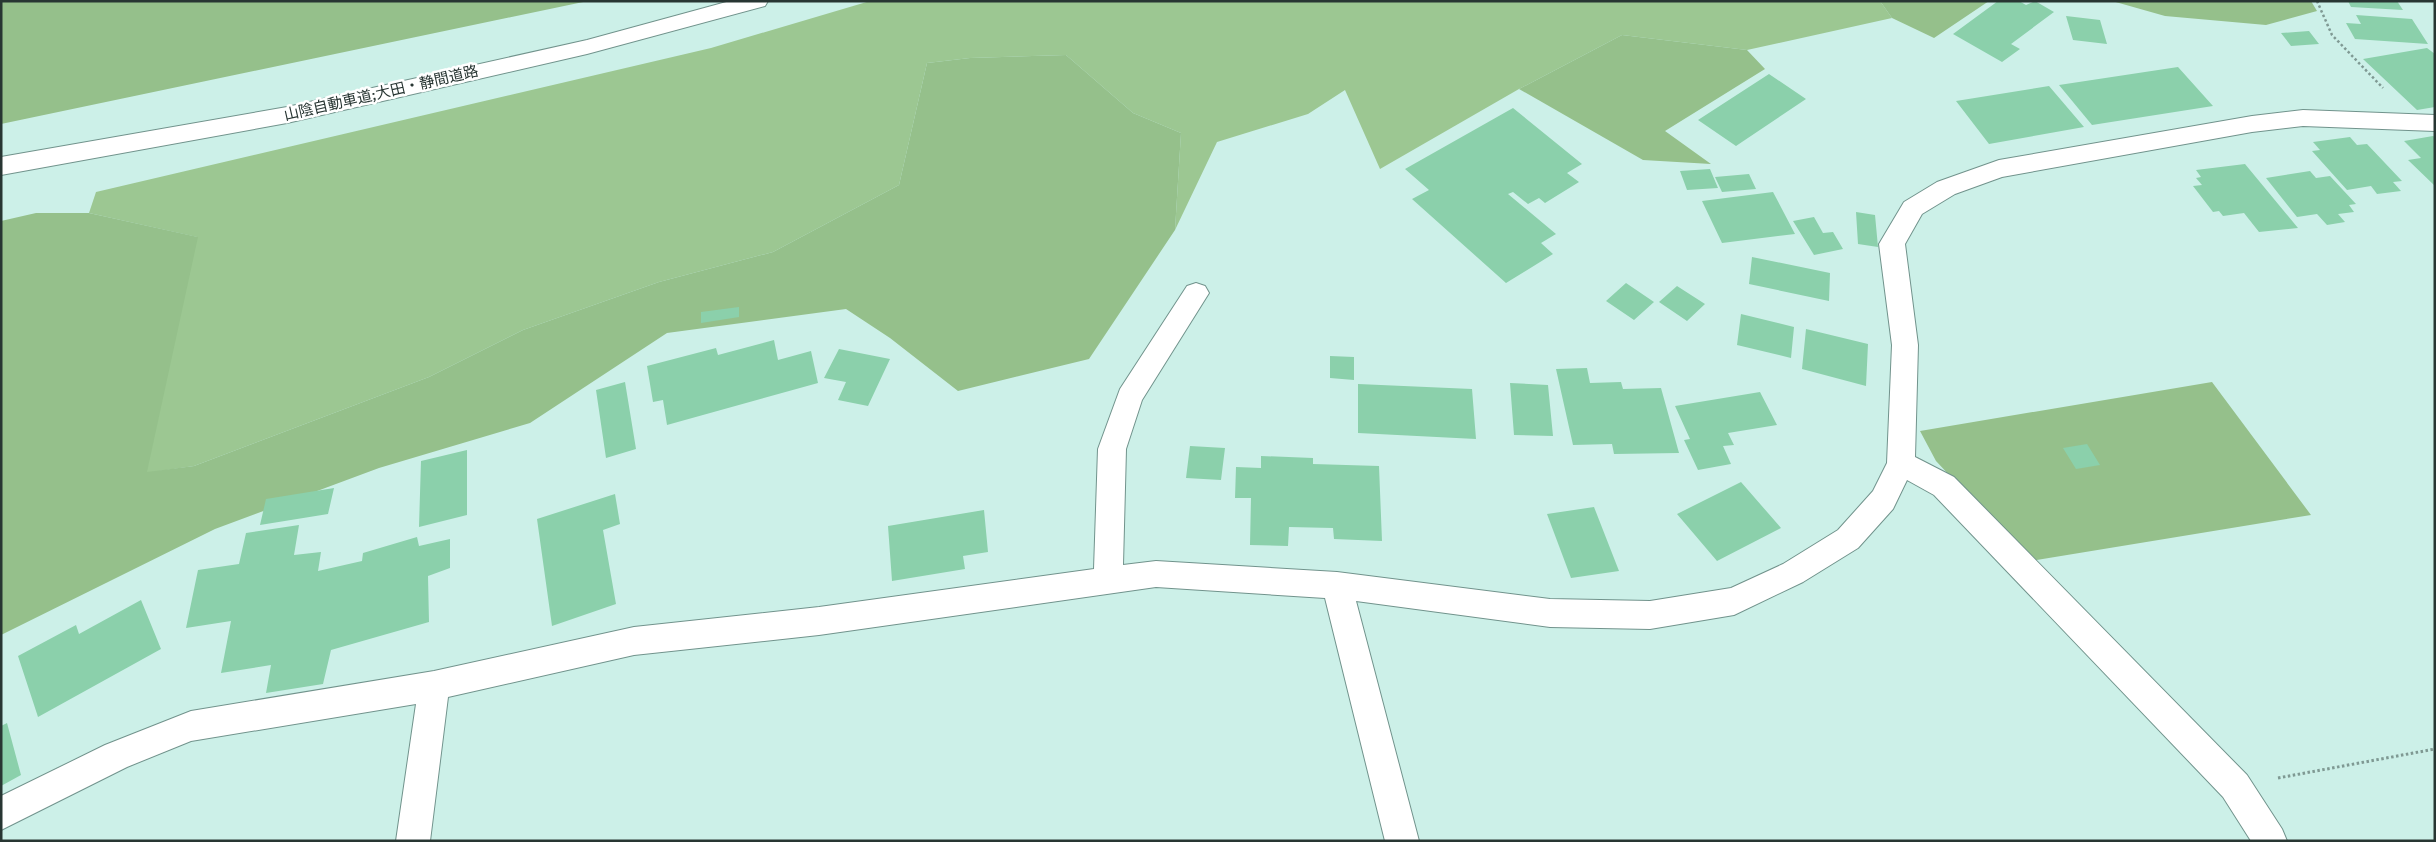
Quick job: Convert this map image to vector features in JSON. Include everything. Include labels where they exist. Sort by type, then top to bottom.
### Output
[{"type":"main road","name":"山陰自動車道;大田・静間道路","points":[[1,166],[286,114],[587,47],[757,1]]},
{"type":"main road","points":[[1,814],[116,756],[191,726],[434,686],[634,641],[819,620],[1156,574],[1337,585],[1550,613],[1650,615],[1734,601],[1793,573],[1848,539],[1883,500],[1901,463],[1905,345],[1892,244],[1914,208],[1946,188],[1999,169],[2242,126],[2303,118],[2425,122]]},
{"type":"main road","points":[[1108,581],[1112,448],[1130,397],[1196,293]]},
{"type":"main road","points":[[1901,463],[1944,486],[2235,786],[2270,841]]},
{"type":"main road","points":[[1337,585],[1402,841]]},
{"type":"main road","points":[[413,841],[434,686]]},
{"type":"path","points":[[2317,1],[2332,35],[2425,122]]},
{"type":"path","points":[[2235,786],[2435,749]]},
{"type":"green space","points":[[1,1],[588,1],[1,124]]},
{"type":"green space","points":[[870,1],[1880,1],[1892,18],[1747,50],[1622,35],[1519,89],[1380,169],[1345,90],[1308,114],[1217,142],[1175,230],[1181,133],[1133,113],[1066,55],[970,58],[927,63],[899,185],[773,252],[659,282],[523,330],[429,377],[194,466],[146,473],[197,237],[89,213],[96,192],[711,48]]},
{"type":"green space","points":[[1880,1],[1989,1],[1934,38],[1892,18]]},
{"type":"green space","points":[[2112,1],[2311,1],[2317,11],[2266,25],[2165,16]]},
{"type":"green space","points":[[1622,35],[1747,50],[1765,69],[1665,131],[1711,164],[1643,160],[1519,89]]},
{"type":"green space","points":[[1066,55],[1133,113],[1181,133],[1175,230],[1089,359],[958,391],[890,338],[846,309],[667,333],[530,423],[379,468],[215,529],[1,635],[1,221],[36,213],[89,213],[198,237],[147,472],[194,466],[429,377],[523,330],[659,282],[773,252],[899,185],[927,63],[970,58]]},
{"type":"green space","points":[[2212,382],[2311,515],[2030,561],[1936,461],[1920,431]]},
{"type":"building","points":[[1998,1],[2019,1],[2026,5],[2035,1],[2054,12],[2011,44],[2020,49],[2002,62],[1953,34]]},
{"type":"building","points":[[2348,1],[2397,1],[2403,10],[2351,7]]},
{"type":"building","points":[[2356,15],[2412,19],[2428,44],[2355,39],[2346,23],[2361,24]]},
{"type":"building","points":[[2066,16],[2100,20],[2107,44],[2073,40]]},
{"type":"building","points":[[2309,31],[2319,44],[2291,46],[2281,33]]},
{"type":"building","points":[[2427,48],[2435,54],[2435,107],[2417,110],[2363,59]]},
{"type":"building","points":[[2178,67],[2213,106],[2092,125],[2059,85]]},
{"type":"building","points":[[1769,74],[1806,99],[1736,146],[1698,120]]},
{"type":"building","points":[[2049,86],[2084,127],[1989,144],[1956,101]]},
{"type":"building","points":[[1513,108],[1582,164],[1567,173],[1579,182],[1545,203],[1539,198],[1528,204],[1513,192],[1508,194],[1556,234],[1541,243],[1553,254],[1506,283],[1412,199],[1429,190],[1405,169]]},
{"type":"building","points":[[2350,137],[2357,145],[2367,144],[2402,181],[2393,182],[2401,191],[2377,194],[2371,186],[2347,190],[2312,151],[2320,150],[2313,142]]},
{"type":"building","points":[[2435,137],[2435,186],[2408,160],[2421,158],[2404,141]]},
{"type":"building","points":[[2245,164],[2298,228],[2259,232],[2244,213],[2223,216],[2219,211],[2213,212],[2193,186],[2202,185],[2196,178],[2201,177],[2196,170]]},
{"type":"building","points":[[1710,169],[1718,188],[1687,190],[1680,171]]},
{"type":"building","points":[[2310,171],[2316,178],[2330,176],[2356,204],[2349,205],[2354,212],[2338,214],[2345,222],[2327,225],[2317,214],[2297,217],[2266,178]]},
{"type":"building","points":[[1749,174],[1756,189],[1722,192],[1715,177]]},
{"type":"building","points":[[1773,192],[1795,234],[1722,243],[1702,201]]},
{"type":"building","points":[[1856,212],[1875,215],[1878,247],[1858,244]]},
{"type":"building","points":[[1814,217],[1823,233],[1833,232],[1843,249],[1814,255],[1793,221]]},
{"type":"building","points":[[1752,257],[1830,273],[1829,301],[1749,284]]},
{"type":"building","points":[[1626,283],[1654,302],[1634,320],[1606,301]]},
{"type":"building","points":[[1677,286],[1705,304],[1687,321],[1659,302]]},
{"type":"building","points":[[739,307],[739,317],[701,323],[701,312]]},
{"type":"building","points":[[1741,314],[1794,327],[1791,358],[1737,345]]},
{"type":"building","points":[[1806,329],[1868,344],[1866,386],[1802,369]]},
{"type":"building","points":[[774,340],[778,360],[811,351],[818,383],[667,425],[663,400],[653,402],[647,366],[716,348],[718,355]]},
{"type":"building","points":[[839,349],[890,359],[868,406],[838,400],[846,382],[824,378]]},
{"type":"building","points":[[1330,356],[1354,357],[1354,380],[1330,378]]},
{"type":"building","points":[[1587,368],[1590,383],[1621,382],[1623,389],[1661,388],[1679,453],[1614,454],[1612,444],[1573,445],[1556,369]]},
{"type":"building","points":[[625,382],[636,449],[606,458],[596,390]]},
{"type":"building","points":[[1510,383],[1548,385],[1553,436],[1514,435]]},
{"type":"building","points":[[1358,384],[1472,389],[1476,439],[1358,433]]},
{"type":"building","points":[[1760,392],[1777,425],[1728,433],[1734,445],[1723,446],[1731,464],[1698,470],[1684,440],[1690,439],[1675,406]]},
{"type":"building","points":[[2087,444],[2100,465],[2076,469],[2063,448]]},
{"type":"building","points":[[1190,446],[1225,448],[1221,480],[1186,478]]},
{"type":"building","points":[[467,450],[467,515],[419,527],[421,461]]},
{"type":"building","points":[[1261,456],[1313,458],[1313,464],[1379,466],[1382,541],[1334,539],[1333,528],[1289,527],[1288,546],[1250,545],[1251,498],[1235,498],[1236,467],[1261,468]]},
{"type":"building","points":[[1741,482],[1781,528],[1717,561],[1677,514]]},
{"type":"building","points":[[334,488],[328,514],[260,525],[266,499]]},
{"type":"building","points":[[615,494],[620,524],[603,530],[616,604],[552,626],[537,519]]},
{"type":"building","points":[[1594,507],[1619,571],[1571,578],[1547,514]]},
{"type":"building","points":[[984,510],[988,552],[963,556],[965,569],[892,581],[888,526]]},
{"type":"building","points":[[299,525],[294,555],[321,552],[318,571],[362,561],[363,553],[417,537],[419,546],[450,539],[450,568],[428,576],[429,622],[331,650],[323,684],[266,693],[271,665],[221,673],[231,621],[186,628],[198,570],[239,564],[246,533]]},
{"type":"building","points":[[141,600],[161,649],[38,717],[18,656],[76,625],[79,634]]},
{"type":"building","points":[[7,723],[21,775],[1,786],[1,726]]}]
